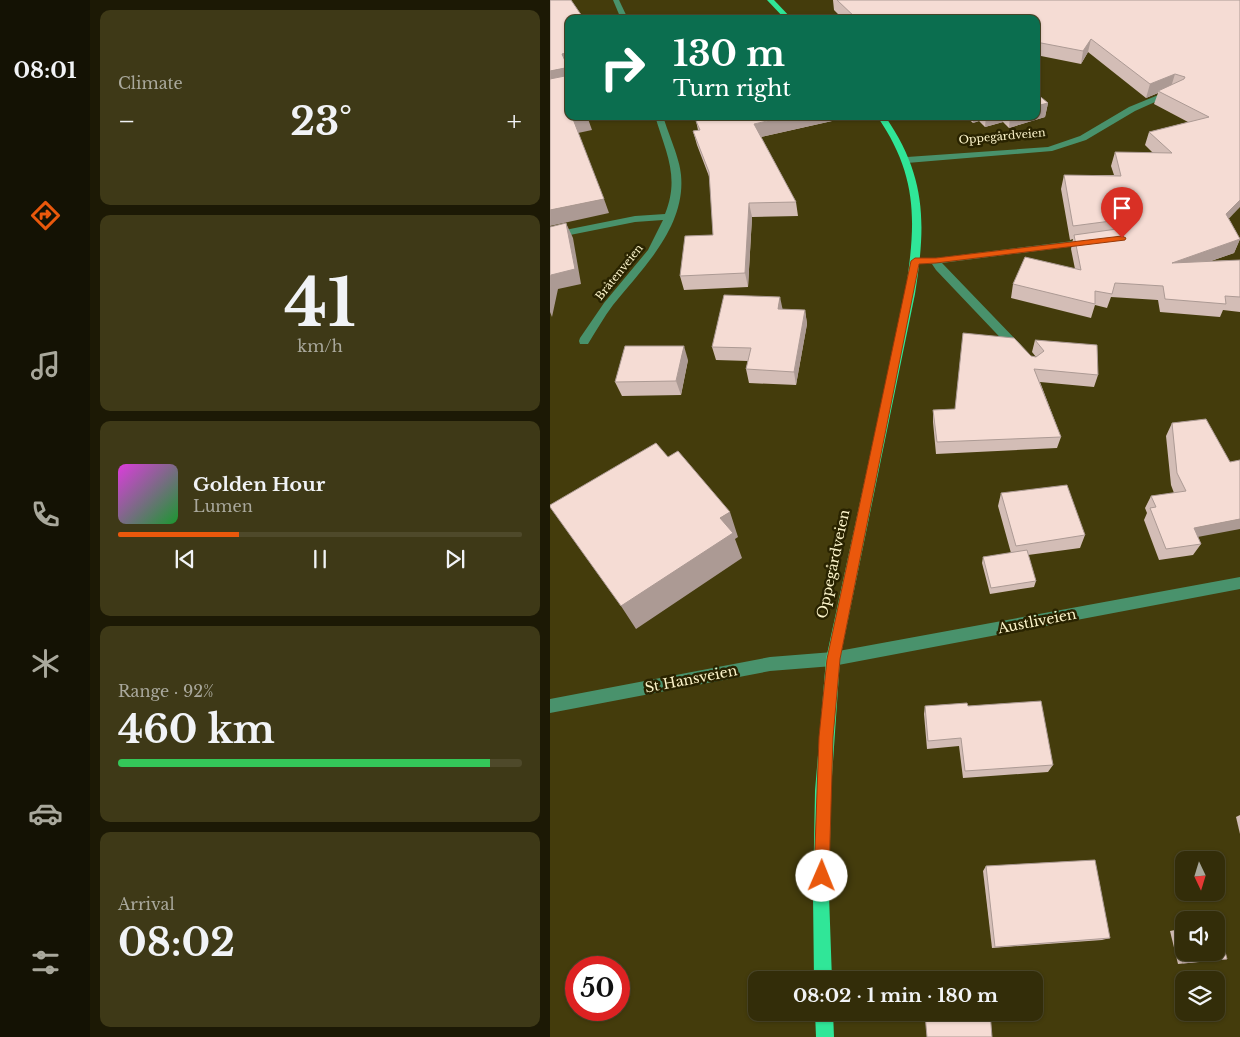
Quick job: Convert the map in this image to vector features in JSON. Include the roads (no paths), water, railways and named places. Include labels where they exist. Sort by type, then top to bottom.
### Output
[{"type":"main road","points":[[770,0],[785,15]]},
{"type":"main road","name":"Oppegårdveien","points":[[823,971],[821,894],[823,791],[833,659],[915,261],[917,208],[912,174],[907,160],[883,120]]},
{"type":"main road","points":[[824,1021],[825,1037]]},
{"type":"street","points":[[616,0],[622,15]]},
{"type":"street","name":"Oppegårdveien","points":[[907,160],[1049,149],[1083,138],[1132,108],[1176,91]]},
{"type":"street","name":"Bråtenveien","points":[[584,341],[608,305],[652,252],[663,233],[676,198],[677,174],[660,120]]},
{"type":"street","points":[[550,236],[635,218],[669,216]]},
{"type":"street","points":[[915,261],[936,261],[1103,240]]},
{"type":"street","points":[[936,261],[939,268],[1027,357]]},
{"type":"street","name":"Austliveien","points":[[833,659],[1240,583]]},
{"type":"street","name":"St Hansveien","points":[[550,706],[770,664],[833,659]]}]
